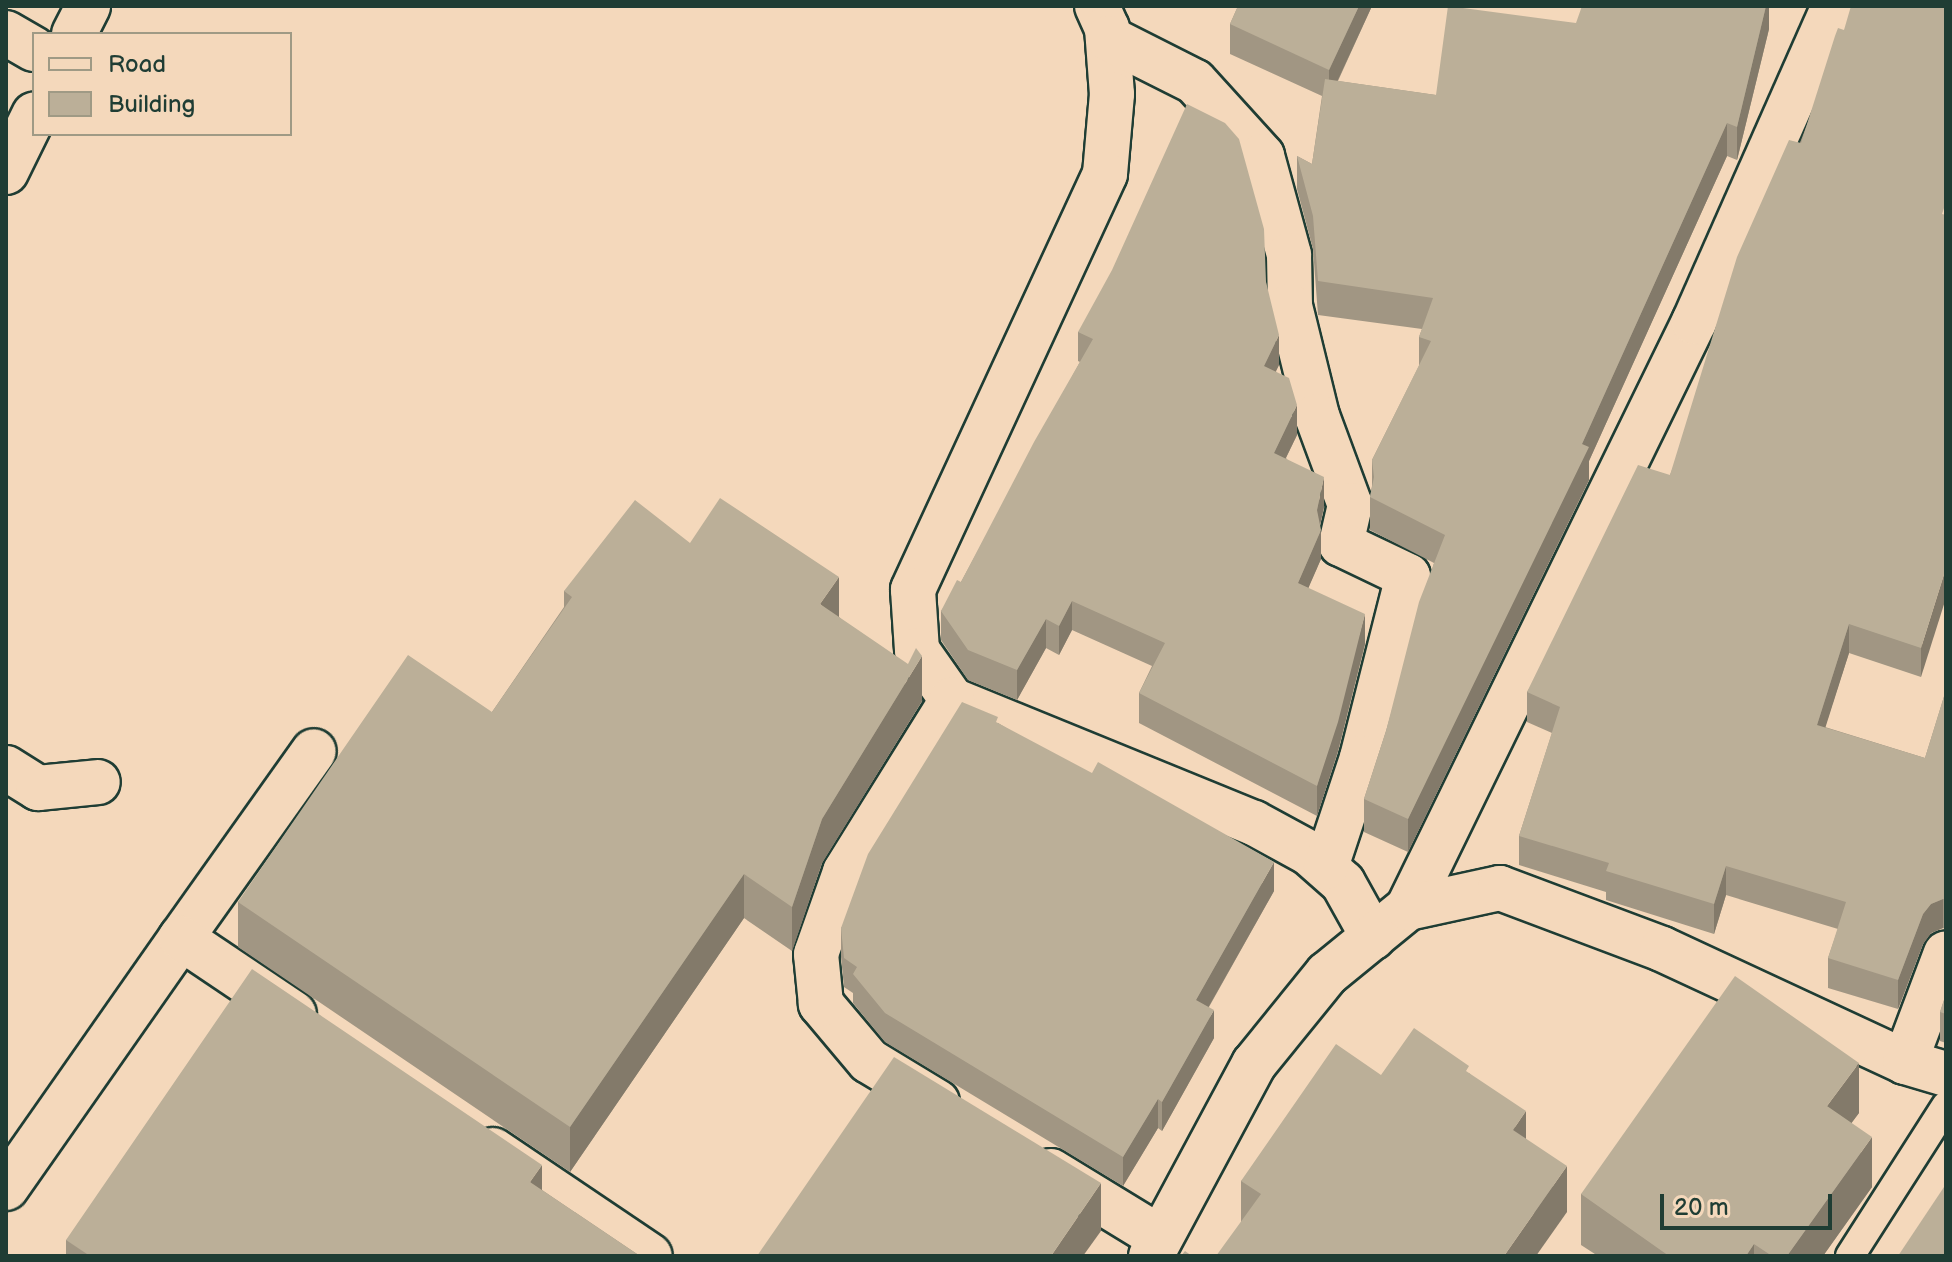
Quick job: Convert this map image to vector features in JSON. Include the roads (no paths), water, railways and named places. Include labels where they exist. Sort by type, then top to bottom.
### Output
[{"type":"street","points":[[75,32],[88,6]]},
{"type":"street","points":[[1017,1150],[1155,1247],[1254,1064],[1327,974],[1408,908],[1694,322],[1834,6]]},
{"type":"street","points":[[1102,22],[1112,94],[1105,174],[913,590],[917,650],[952,700],[1254,823],[1309,853],[1343,883],[1373,937]]},
{"type":"street","points":[[1102,22],[1195,82],[1262,156],[1289,255],[1290,306],[1317,416],[1350,505],[1341,544],[1408,576],[1362,758],[1326,867]]},
{"type":"street","points":[[6,33],[32,48]]},
{"type":"street","points":[[6,172],[32,119]]},
{"type":"street","points":[[952,700],[845,872],[816,954],[821,1004],[869,1061],[976,1126]]},
{"type":"street","points":[[6,1188],[314,751]]},
{"type":"street","points":[[6,768],[38,788],[98,782]]},
{"type":"street","points":[[1408,908],[1500,888],[1662,949],[1905,1062],[1946,1074]]},
{"type":"street","points":[[181,938],[324,1035]]},
{"type":"street","points":[[1905,1062],[1946,953]]},
{"type":"street","points":[[454,1123],[650,1256]]},
{"type":"lane","points":[[1850,1256],[1946,1106]]}]
